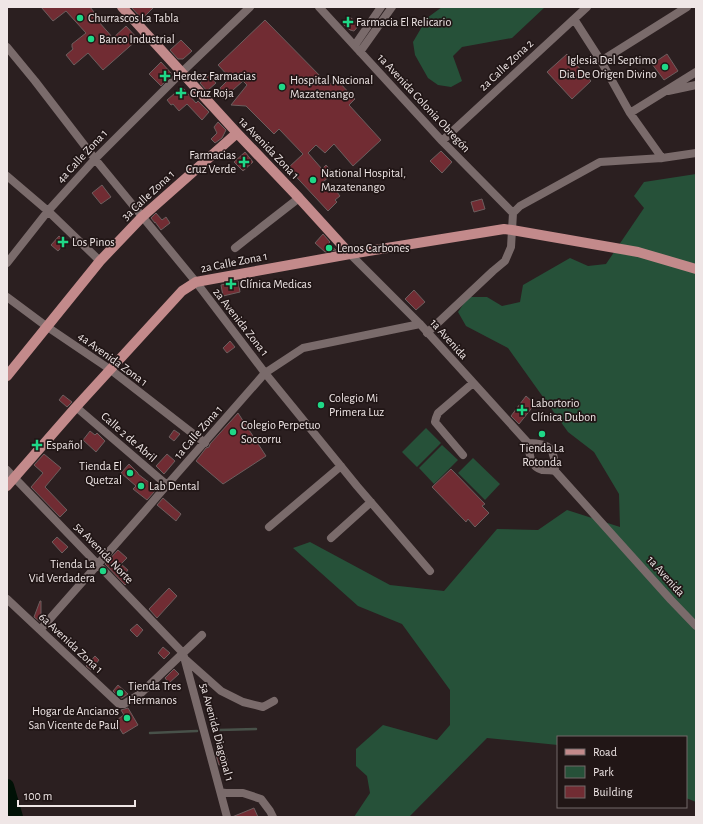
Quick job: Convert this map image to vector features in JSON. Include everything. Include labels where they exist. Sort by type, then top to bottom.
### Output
[{"type":"main road","name":"1a Avenida Zona 1","points":[[122,7],[350,254]]},
{"type":"main road","name":"3a Calle Zona 1","points":[[7,376],[100,261],[142,217],[237,133]]},
{"type":"main road","name":"2a Calle Zona 1","points":[[7,486],[76,407],[182,291],[196,282],[350,254],[508,229],[638,252],[696,269]]},
{"type":"street","name":"4a Calle Zona 1","points":[[7,263],[48,211],[95,159],[182,72],[250,7]]},
{"type":"street","name":"1a Avenida Colonia Obregón","points":[[319,7],[442,141],[513,213]]},
{"type":"street","points":[[358,48],[381,7]]},
{"type":"street","points":[[358,48],[392,7]]},
{"type":"street","name":"2a Calle Zona 2","points":[[442,141],[588,7]]},
{"type":"street","points":[[601,61],[687,7]]},
{"type":"street","points":[[574,19],[601,61],[630,113],[662,158]]},
{"type":"street","name":"2a Avenida Zona 1","points":[[7,47],[95,159],[196,282],[265,373],[430,571]]},
{"type":"street","points":[[630,113],[696,72]]},
{"type":"street","points":[[662,93],[696,85]]},
{"type":"street","points":[[427,332],[505,261],[511,247],[508,229],[513,213],[520,206],[600,162],[662,158],[696,153]]},
{"type":"street","points":[[7,176],[48,211],[100,261]]},
{"type":"street","points":[[235,248],[299,198]]},
{"type":"street","name":"1a Avenida","points":[[350,254],[420,324],[528,445],[532,463],[544,470],[555,471],[696,626]]},
{"type":"street","name":"4a Avenida Zona 1","points":[[7,297],[46,326],[111,370],[205,443]]},
{"type":"street","name":"1a Calle Zona 1","points":[[40,630],[265,373],[303,348],[420,324]]},
{"type":"street","points":[[463,455],[435,422],[438,413],[474,384]]},
{"type":"street","name":"Calle 2 de Abril","points":[[76,407],[167,485]]},
{"type":"street","points":[[528,445],[548,446],[555,458],[555,471]]},
{"type":"street","points":[[269,527],[341,466]]},
{"type":"street","name":"5a Avenida Norte","points":[[7,470],[184,655],[221,691],[243,702],[263,707],[274,701]]},
{"type":"street","points":[[331,538],[372,502]]},
{"type":"street","name":"6a Avenida Zona 1","points":[[7,599],[119,704],[124,704],[140,694],[184,655]]},
{"type":"street","points":[[184,655],[202,635]]},
{"type":"street","name":"5a Avenida Diagonal 1","points":[[184,655],[227,817]]},
{"type":"street","points":[[221,792],[243,793],[261,799],[273,817]]},
{"type":"green space","points":[[442,7],[545,7],[512,38],[462,47],[453,56],[462,81],[451,87],[438,85],[428,78],[415,55],[413,42],[427,18]]},
{"type":"green space","points":[[696,174],[696,802],[687,798],[687,736],[557,736],[557,745],[487,738],[409,817],[354,817],[370,793],[367,776],[356,766],[356,749],[383,725],[437,740],[450,725],[450,690],[402,624],[358,606],[293,548],[310,542],[390,585],[444,591],[497,529],[538,530],[567,510],[620,527],[619,494],[594,452],[568,432],[508,348],[466,326],[458,312],[468,297],[487,297],[502,306],[520,302],[523,285],[570,258],[588,266],[606,264],[644,208],[634,196],[644,182]]},
{"type":"green space","points":[[426,428],[441,443],[417,467],[402,452]]},
{"type":"green space","points":[[442,445],[458,460],[434,484],[419,468]]},
{"type":"green space","points":[[473,458],[500,484],[485,500],[458,473]]},
{"type":"building","points":[[41,7],[90,7],[94,12],[92,14],[113,38],[126,26],[138,39],[103,70],[88,53],[74,65],[66,55],[73,49],[72,44],[86,33],[66,11],[53,21]]},
{"type":"building","points":[[131,7],[154,7],[142,19]]},
{"type":"building","points":[[350,17],[359,25],[354,31],[350,30],[343,24]]},
{"type":"building","name":"Hospital Nacional Mazatenango","points":[[265,20],[329,85],[336,79],[355,99],[349,105],[381,140],[353,166],[334,144],[325,153],[316,145],[308,153],[322,169],[326,165],[333,173],[321,184],[329,192],[334,188],[340,196],[335,200],[337,202],[328,211],[288,168],[303,154],[279,129],[274,134],[246,106],[231,105],[247,85],[243,81],[223,99],[220,88],[230,78],[218,65]]},
{"type":"building","points":[[181,40],[192,51],[183,59],[178,59],[170,50]]},
{"type":"building","points":[[567,54],[591,81],[572,99],[547,72]]},
{"type":"building","name":"Iglesia Del Septimo Dia De Origen Divino","points":[[667,54],[678,71],[664,80],[652,64]]},
{"type":"building","points":[[161,62],[172,74],[161,86],[149,74]]},
{"type":"building","points":[[209,75],[216,83],[207,91],[200,83]]},
{"type":"building","name":"Cruz Roja","points":[[182,87],[196,103],[198,101],[209,112],[202,120],[187,104],[179,111],[167,100]]},
{"type":"building","points":[[218,122],[226,130],[222,138],[215,143],[211,139],[217,133],[214,127]]},
{"type":"building","points":[[441,151],[452,162],[442,173],[430,161]]},
{"type":"building","name":"Farmacias Cruz Verde","points":[[245,152],[253,162],[243,171],[234,162]]},
{"type":"building","points":[[102,185],[111,197],[101,204],[92,193]]},
{"type":"building","points":[[482,199],[485,209],[474,212],[471,202]]},
{"type":"building","points":[[156,213],[162,220],[166,217],[170,223],[161,230],[151,218]]},
{"type":"building","points":[[323,234],[330,242],[328,244],[336,250],[325,252],[315,243]]},
{"type":"building","points":[[59,236],[66,242],[58,251],[51,245]]},
{"type":"building","points":[[238,281],[240,292],[223,296],[221,285]]},
{"type":"building","points":[[414,290],[425,302],[416,310],[405,299]]},
{"type":"building","points":[[230,341],[235,347],[227,353],[223,348]]},
{"type":"building","points":[[63,395],[72,402],[67,407],[59,400]]},
{"type":"building","name":"Labortorio Clínica Dubon","points":[[526,396],[535,404],[519,424],[511,416]]},
{"type":"building","name":"Colegio Perpetuo Soccorru","points":[[238,413],[266,456],[223,484],[196,461]]},
{"type":"building","points":[[174,430],[180,434],[174,441],[169,437]]},
{"type":"building","points":[[90,431],[95,435],[97,433],[105,441],[96,452],[83,440]]},
{"type":"building","points":[[44,454],[61,468],[45,487],[67,510],[60,517],[31,487],[43,473],[34,465]]},
{"type":"building","points":[[167,454],[175,461],[164,474],[156,466]]},
{"type":"building","points":[[129,464],[138,474],[155,487],[155,491],[147,500],[133,489],[136,486],[121,473]]},
{"type":"building","points":[[451,469],[485,504],[482,506],[489,513],[475,527],[468,519],[466,522],[432,487]]},
{"type":"building","points":[[163,498],[181,514],[176,521],[157,505]]},
{"type":"building","points":[[57,537],[68,547],[62,553],[52,542]]},
{"type":"building","points":[[118,550],[127,558],[121,564],[128,570],[124,575],[130,580],[125,585],[105,564]]},
{"type":"building","points":[[169,588],[177,596],[157,618],[149,609]]},
{"type":"building","points":[[40,601],[41,614],[44,617],[40,622],[34,617]]},
{"type":"building","points":[[137,624],[143,630],[137,637],[130,630]]},
{"type":"building","points":[[163,647],[170,653],[164,659],[158,653]]},
{"type":"building","points":[[95,656],[99,660],[91,670],[86,666]]},
{"type":"building","points":[[174,669],[179,674],[169,683],[165,678]]},
{"type":"building","name":"Tienda Tres Hermanos","points":[[118,685],[128,694],[122,698],[113,691]]},
{"type":"building","name":"Hogar de Ancianos San Vicente de Paul","points":[[128,708],[138,725],[123,734],[115,721],[124,715],[121,710]]},
{"type":"building","points":[[225,752],[228,763],[219,765],[216,755]]},
{"type":"building","points":[[254,808],[258,817],[232,817]]},
{"type":"waterway","points":[[219,730],[256,729]]},
{"type":"waterway","points":[[150,733],[197,731]]},
{"type":"waterway","points":[[7,786],[16,817]]},
{"type":"place","name":"Churrascos La Tabla","points":[[80,18]]},
{"type":"place","name":"Farmacia El Relicario","points":[[348,22]]},
{"type":"place","name":"Banco Industrial","points":[[91,39]]},
{"type":"place","name":"Iglesia Del Septimo Dia De Origen Divino","points":[[665,67]]},
{"type":"place","name":"Herdez Farmacias","points":[[165,76]]},
{"type":"place","name":"Hospital Nacional Mazatenango","points":[[282,87]]},
{"type":"place","name":"Cruz Roja","points":[[181,93]]},
{"type":"place","name":"Farmacias Cruz Verde","points":[[244,162]]},
{"type":"place","name":"National Hospital, Mazatenango","points":[[313,180]]},
{"type":"place","name":"Los Pinos","points":[[63,242]]},
{"type":"place","name":"Lenos Carbones","points":[[329,248]]},
{"type":"place","name":"Clínica Medicas","points":[[231,284]]},
{"type":"place","name":"Colegio Mi Primera Luz","points":[[321,405]]},
{"type":"place","name":"Labortorio Clínica Dubon","points":[[522,410]]},
{"type":"place","name":"Colegio Perpetuo Soccorru","points":[[233,432]]},
{"type":"place","name":"Tienda La Rotonda","points":[[542,434]]},
{"type":"place","name":"Español","points":[[37,445]]},
{"type":"place","name":"Tienda El Quetzal","points":[[130,473]]},
{"type":"place","name":"Lab Dental","points":[[141,486]]},
{"type":"place","name":"Tienda La Vid Verdadera","points":[[103,571]]},
{"type":"place","name":"Tienda Tres Hermanos","points":[[120,693]]},
{"type":"place","name":"Hogar de Ancianos San Vicente de Paul","points":[[127,718]]}]
